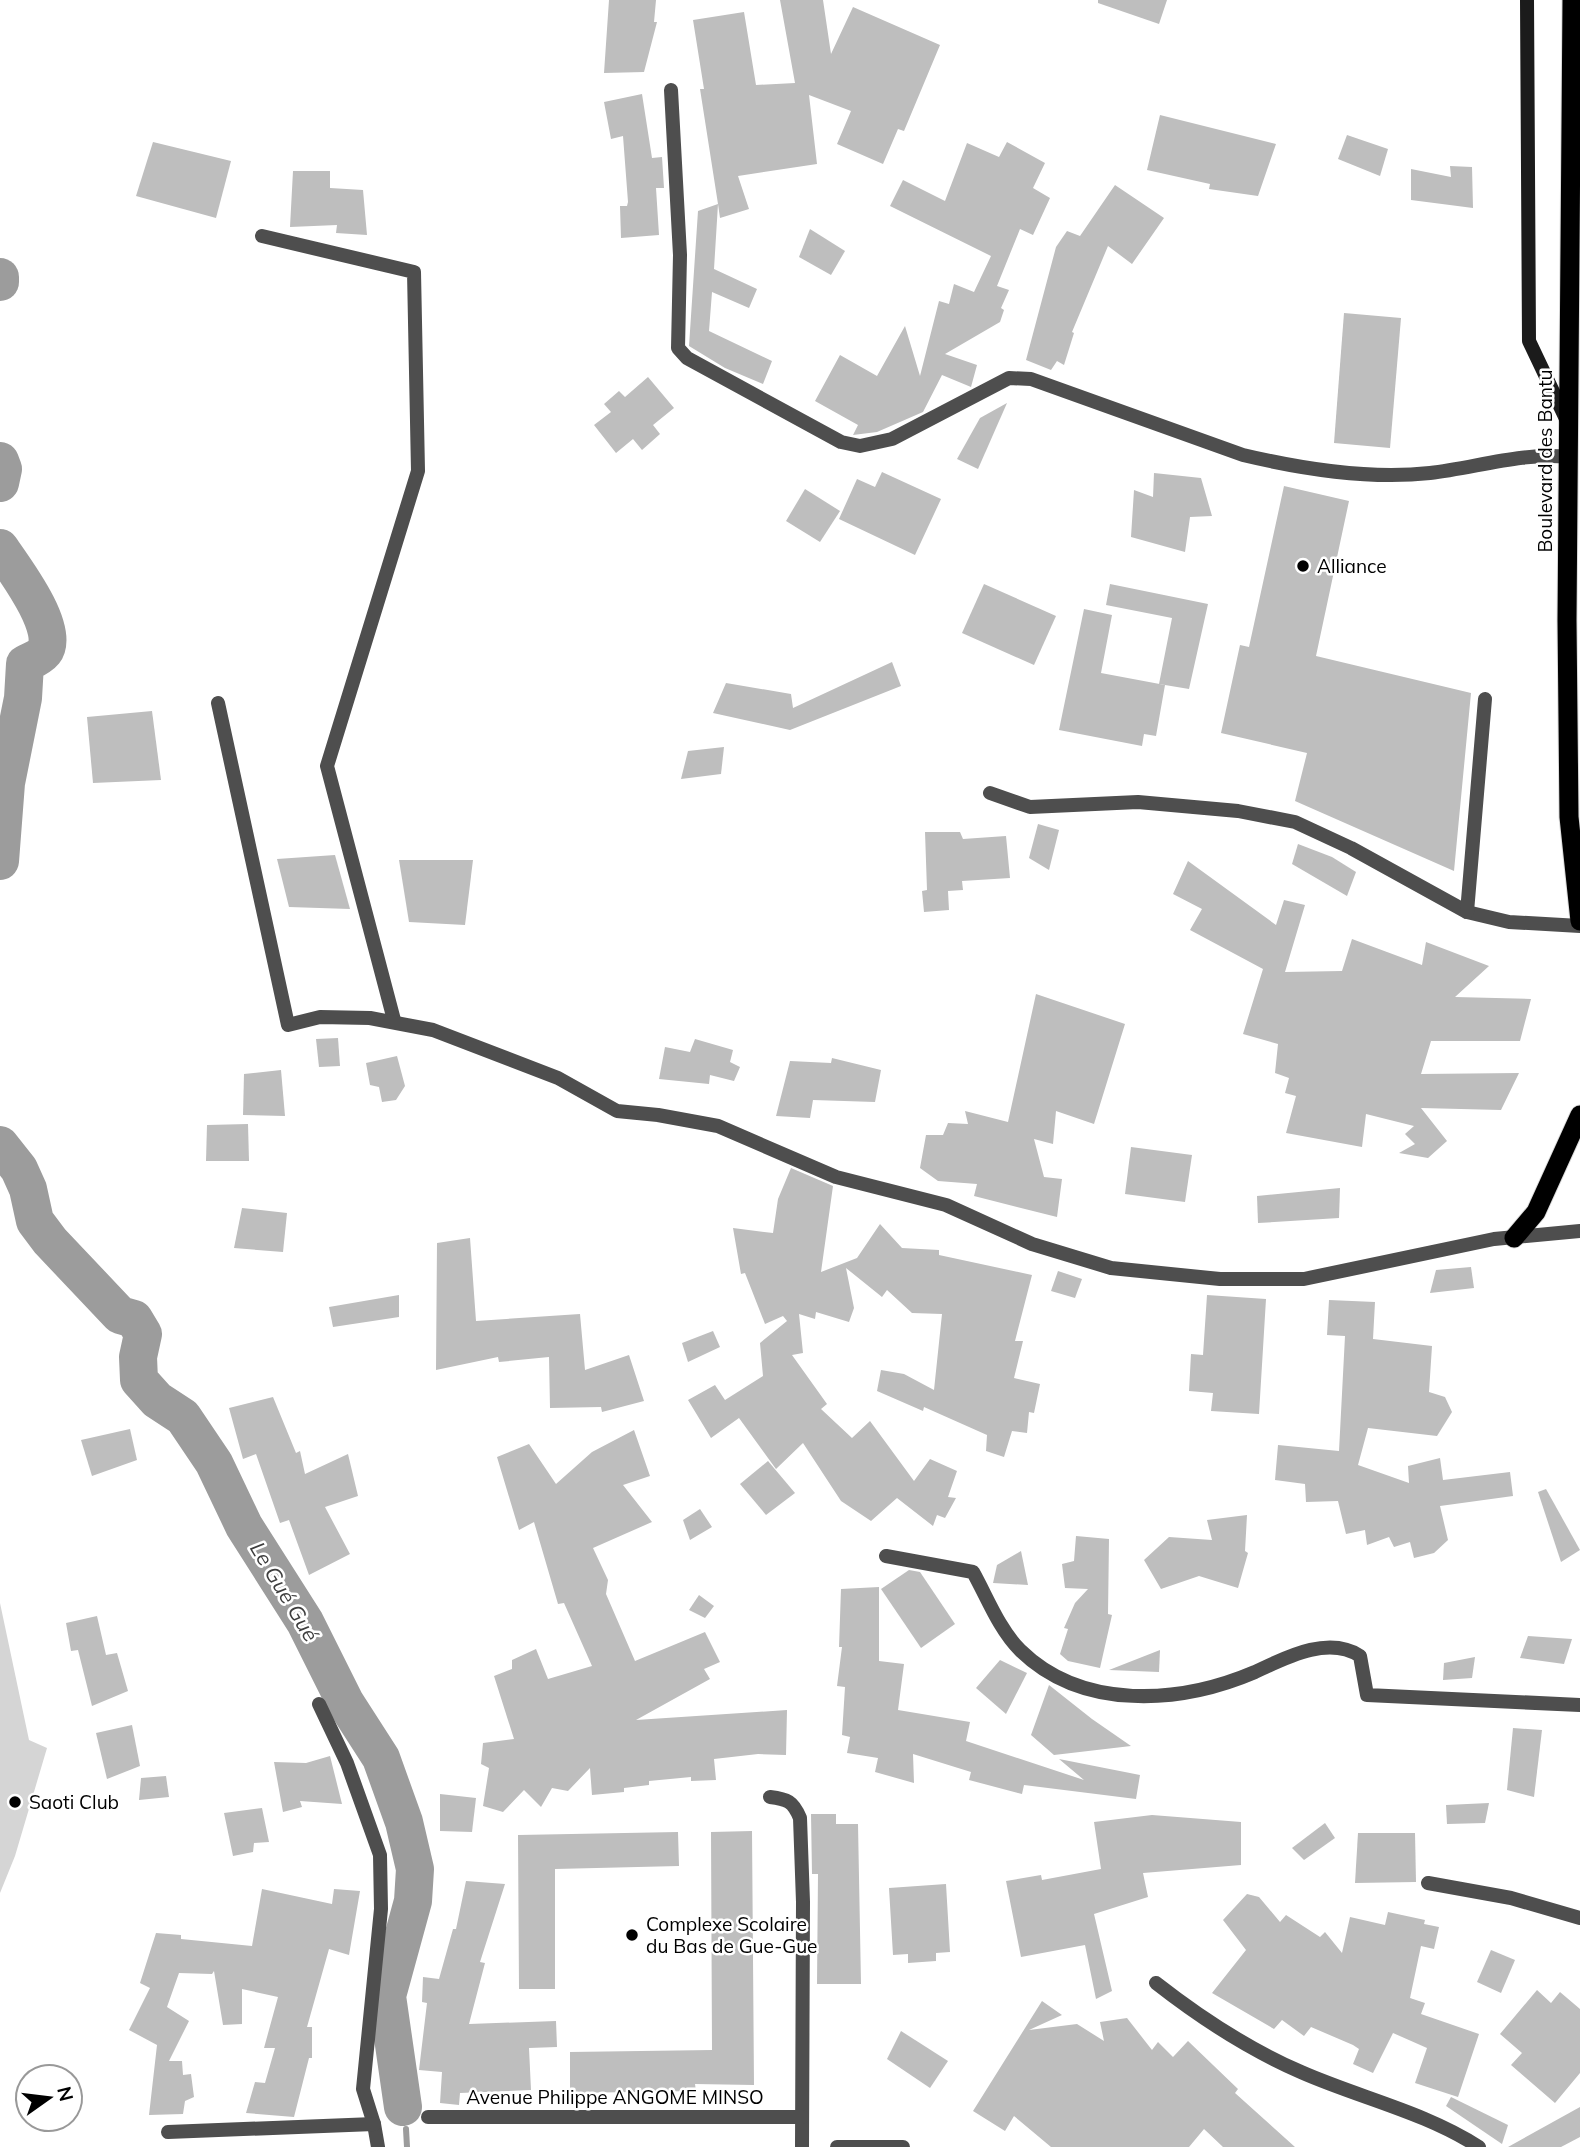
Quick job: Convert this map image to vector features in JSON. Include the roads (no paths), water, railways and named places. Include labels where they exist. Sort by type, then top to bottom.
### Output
[{"type":"highway","name":"Boulevard des Bantu","points":[[1573,0],[1568,424],[1570,817],[1580,923]]},
{"type":"highway","points":[[1514,1238],[1536,1212],[1580,1115]]},
{"type":"main road","points":[[1527,0],[1529,341],[1568,424]]},
{"type":"street","points":[[671,90],[680,255],[678,348],[698,364],[841,442],[860,446],[892,439],[1009,378],[1031,379],[1243,455],[1275,463],[1398,475],[1456,470],[1549,455],[1568,457]]},
{"type":"street","points":[[262,236],[414,272],[418,471],[327,766],[394,1020]]},
{"type":"street","points":[[1467,912],[1485,699]]},
{"type":"street","points":[[218,703],[288,1025],[320,1017],[394,1020],[433,1030],[538,1070],[617,1111],[718,1126],[836,1177],[946,1205],[1032,1244],[1111,1268],[1220,1279],[1304,1279],[1461,1245],[1580,1231]]},
{"type":"street","points":[[990,793],[1030,807],[1138,802],[1217,809],[1295,822],[1351,848],[1467,912],[1509,922],[1580,923]]},
{"type":"street","points":[[886,1556],[973,1572],[1018,1648],[1056,1676],[1095,1693],[1124,1696],[1178,1692],[1231,1680],[1304,1651],[1349,1649],[1360,1656],[1367,1695],[1580,1705]]},
{"type":"street","points":[[319,1704],[347,1763],[380,1855],[381,1909],[363,2089],[378,2147]]},
{"type":"street","points":[[770,1797],[787,1799],[795,1805],[800,1818],[803,1902],[802,2147]]},
{"type":"street","points":[[1428,1883],[1511,1898],[1580,1918]]},
{"type":"street","points":[[1156,1983],[1231,2038],[1267,2056],[1449,2130],[1479,2147]]},
{"type":"street","name":"Avenue Philippe ANGOME MINSO","points":[[428,2117],[802,2117]]},
{"type":"street","points":[[168,2132],[374,2124]]},
{"type":"street","points":[[837,2147],[903,2147]]},
{"type":"waterway","name":"Le Gué Gué","points":[[0,277],[0,282]]},
{"type":"waterway","name":"Le Gué Gué","points":[[0,461],[3,469],[0,483]]},
{"type":"waterway","name":"Le Gué Gué","points":[[0,548],[41,614],[48,642],[42,654],[25,664],[23,698],[6,783],[0,861]]},
{"type":"waterway","name":"Le Gué Gué","points":[[0,1145],[19,1169],[28,1189],[35,1221],[50,1241],[120,1315],[134,1319],[143,1334],[138,1357],[139,1380],[157,1400],[183,1417],[214,1463],[244,1526],[305,1622],[345,1702],[381,1758],[404,1822],[415,1869],[413,1901],[387,1996],[403,2107]]},
{"type":"waterway","name":"Le Gué Gué","points":[[406,2129],[407,2147]]},
{"type":"place","name":"Alliance","points":[[1303,566]]},
{"type":"place","name":"Saoti Club","points":[[15,1802]]},
{"type":"place","name":"Complexe Scolaire du Bas de Gue-Gue","points":[[632,1935]]}]
